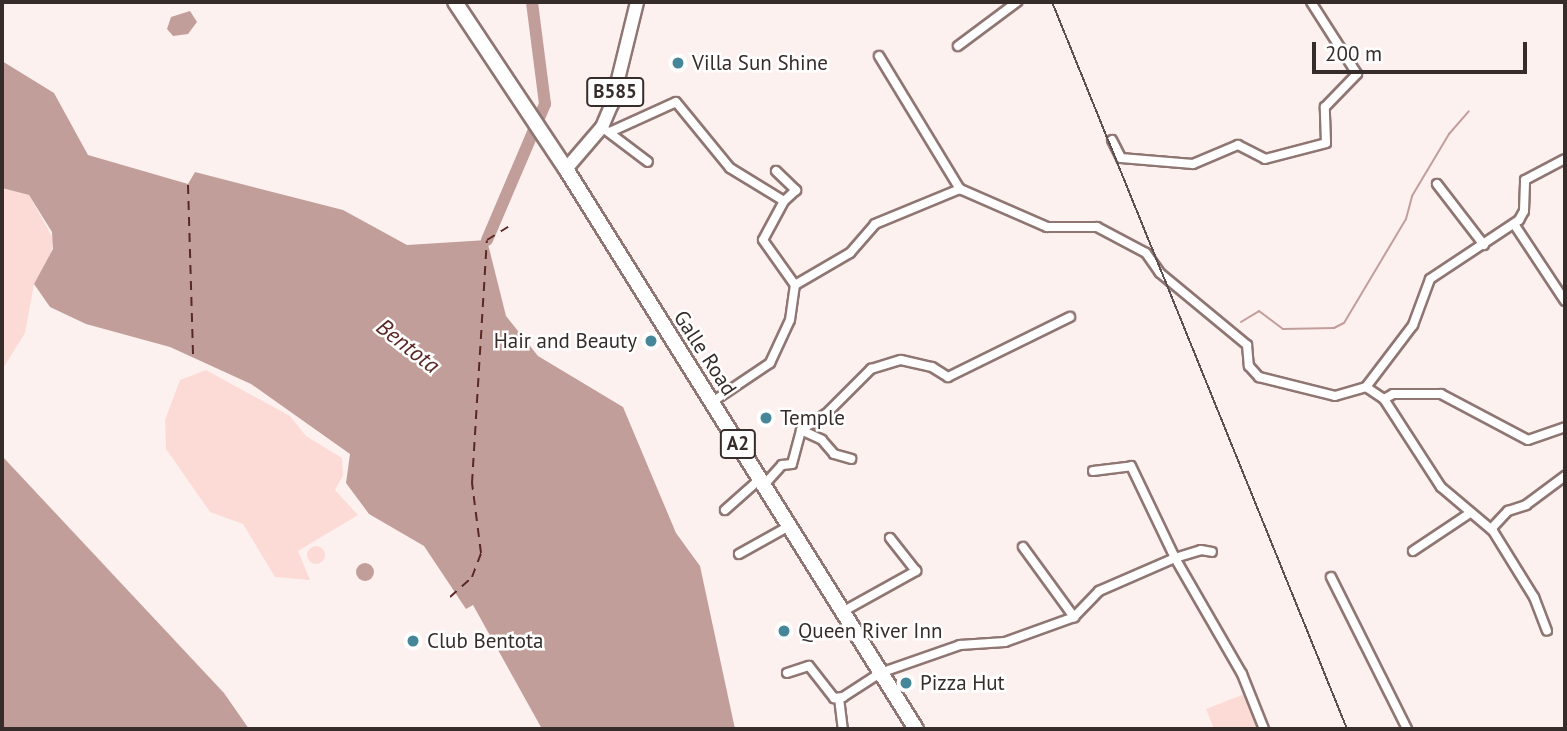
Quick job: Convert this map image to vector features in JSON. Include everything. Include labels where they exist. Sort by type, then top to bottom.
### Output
[{"type":"highway","name":"Galle Road","points":[[455,2],[563,165],[916,729]]},
{"type":"main road","name":"B585","points":[[563,165],[606,130],[637,2]]},
{"type":"street","points":[[958,47],[1017,2]]},
{"type":"street","points":[[1112,140],[1121,158],[1193,164],[1238,145],[1265,159],[1326,143],[1325,107],[1357,74],[1311,2]]},
{"type":"street","points":[[879,56],[960,189],[1047,226],[1097,227],[1146,253],[1160,273],[1247,345],[1249,366],[1259,377],[1335,396],[1366,387],[1413,324],[1430,279],[1514,224],[1524,211],[1525,180],[1565,159]]},
{"type":"street","points":[[606,130],[676,102],[730,168],[784,201]]},
{"type":"street","points":[[606,130],[648,162]]},
{"type":"street","points":[[712,402],[770,363],[790,320],[795,285],[763,240],[784,201],[796,190],[776,171]]},
{"type":"street","points":[[1437,184],[1484,245]]},
{"type":"street","points":[[795,285],[850,253],[875,224],[960,189]]},
{"type":"street","points":[[1514,224],[1565,301]]},
{"type":"street","points":[[725,510],[782,465],[792,464],[801,430],[826,414],[871,369],[887,361],[919,363],[948,377],[969,363],[1070,317]]},
{"type":"street","points":[[1366,387],[1384,399],[1441,487],[1491,529],[1534,597],[1547,631]]},
{"type":"street","points":[[1384,399],[1393,394],[1441,394],[1528,440],[1565,427]]},
{"type":"street","points":[[801,430],[822,440],[834,454],[851,459]]},
{"type":"street","points":[[1093,471],[1131,466],[1175,558],[1242,674],[1264,729]]},
{"type":"street","points":[[1491,529],[1508,512],[1526,505],[1565,476]]},
{"type":"street","points":[[1413,551],[1471,513]]},
{"type":"street","points":[[740,554],[789,526]]},
{"type":"street","points":[[842,611],[916,571],[890,538]]},
{"type":"street","points":[[1023,547],[1074,617]]},
{"type":"street","points":[[787,673],[809,666],[834,698],[839,698],[880,673],[960,645],[1005,642],[1074,617],[1099,591],[1175,558],[1201,550],[1212,552]]},
{"type":"street","points":[[1331,577],[1407,729]]},
{"type":"street","points":[[839,698],[843,729]]},
{"type":"shaded area","points":[[2,188],[29,195],[54,240],[50,258],[34,284],[25,333],[2,370]]},
{"type":"shaded area","points":[[206,370],[290,416],[306,436],[342,458],[343,475],[335,490],[358,515],[298,551],[310,580],[275,577],[243,524],[210,512],[166,449],[165,420],[180,380]]},
{"type":"shaded area","points":[[312,546],[320,546],[325,555],[323,562],[312,564],[307,559],[307,551]]},
{"type":"shaded area","points":[[1247,693],[1263,729],[1214,729],[1206,709]]},
{"type":"water","points":[[190,11],[197,22],[188,34],[173,36],[167,29],[171,17]]},
{"type":"water","name":"Bentota","points":[[2,61],[54,93],[88,155],[188,184],[195,172],[343,210],[407,245],[487,240],[506,316],[538,356],[623,407],[676,533],[700,566],[735,729],[542,729],[473,605],[466,609],[424,546],[369,514],[346,483],[350,454],[251,384],[170,347],[86,324],[50,307],[34,284],[53,249],[52,232],[29,195],[2,188]]},
{"type":"water","points":[[2,456],[224,693],[249,729],[2,729]]},
{"type":"water","points":[[361,563],[369,563],[374,572],[372,579],[361,581],[356,576],[356,568]]},
{"type":"waterway","points":[[487,240],[545,104],[532,2]]},
{"type":"waterway","points":[[1241,322],[1259,311],[1283,329],[1334,328],[1344,323],[1406,219],[1412,196],[1449,134],[1469,111]]},
{"type":"ferry route","points":[[188,185],[193,357]]},
{"type":"ferry route","points":[[450,597],[472,577],[481,553],[472,483],[487,240],[508,227]]},
{"type":"railway","points":[[1052,2],[1347,729]]},
{"type":"place","name":"Villa Sun Shine","points":[[678,63]]},
{"type":"place","name":"Hair and Beauty","points":[[651,341]]},
{"type":"place","name":"Temple","points":[[766,418]]},
{"type":"place","name":"Queen River Inn","points":[[784,631]]},
{"type":"place","name":"Club Bentota","points":[[413,641]]},
{"type":"place","name":"Pizza Hut","points":[[906,683]]}]
